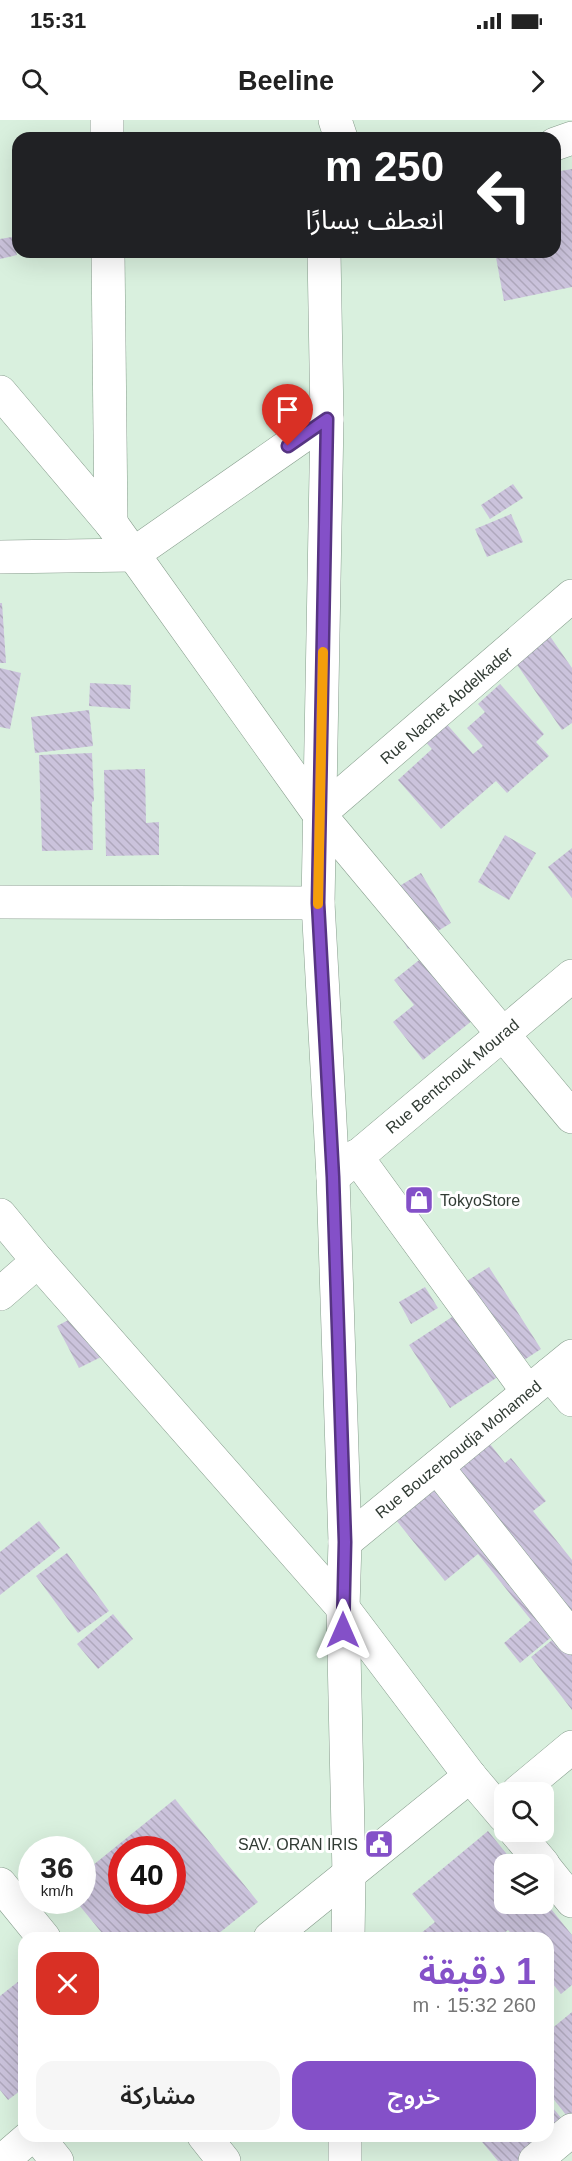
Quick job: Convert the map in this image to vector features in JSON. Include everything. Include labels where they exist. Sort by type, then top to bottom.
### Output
[{"type":"street","points":[[108,258],[111,523]]},
{"type":"street","points":[[324,258],[327,419],[318,903],[344,1166],[345,1542],[343,1608],[349,1875],[348,1932]]},
{"type":"street","points":[[0,392],[111,523],[320,814],[572,1117]]},
{"type":"street","points":[[0,557],[132,555],[327,419]]},
{"type":"street","name":"Rue Nachet Abdelkader","points":[[320,814],[572,596]]},
{"type":"street","points":[[0,902],[318,903]]},
{"type":"street","name":"Rue Bentchouk Mourad","points":[[344,1166],[572,976]]},
{"type":"street","points":[[344,1166],[550,1374],[572,1400]]},
{"type":"street","points":[[0,1215],[343,1608],[470,1776],[494,1798]]},
{"type":"street","points":[[0,1294],[38,1261]]},
{"type":"street","name":"Rue Bouzerboudja Mohamed","points":[[345,1542],[550,1374]]},
{"type":"street","points":[[436,1467],[572,1638]]},
{"type":"street","points":[[537,1782],[572,1747]]},
{"type":"street","points":[[278,1932],[470,1776]]},
{"type":"street","points":[[554,1879],[572,1901]]},
{"type":"street","points":[[0,1884],[39,1932]]},
{"type":"street","points":[[535,2161],[572,2130]]},
{"type":"street","points":[[2,2161],[24,2142]]},
{"type":"street","points":[[42,2142],[57,2161]]},
{"type":"street","points":[[209,2142],[224,2161]]},
{"type":"street","points":[[345,2142],[345,2161]]},
{"type":"building","points":[[572,169],[572,287],[504,301],[496,258],[561,258],[561,171]]},
{"type":"building","points":[[12,237],[12,256],[0,259],[0,239]]},
{"type":"building","points":[[513,484],[523,498],[490,519],[481,505]]},
{"type":"building","points":[[511,514],[523,542],[487,557],[475,529]]},
{"type":"building","points":[[0,603],[2,603],[6,663],[0,663]]},
{"type":"building","points":[[545,629],[572,668],[572,723],[562,730],[509,653]]},
{"type":"building","points":[[0,668],[21,673],[10,729],[0,727]]},
{"type":"building","points":[[90,683],[131,685],[130,709],[89,706]]},
{"type":"building","points":[[500,684],[544,734],[536,742],[549,756],[507,793],[496,781],[441,829],[398,780],[432,749],[423,739],[444,721],[473,754],[483,746],[467,728],[485,712],[478,704]]},
{"type":"building","points":[[89,710],[93,746],[35,753],[31,717]]},
{"type":"building","points":[[92,753],[93,850],[42,851],[39,755]]},
{"type":"building","points":[[145,769],[146,823],[159,822],[159,855],[106,856],[104,770]]},
{"type":"building","points":[[505,835],[536,853],[509,900],[478,882]]},
{"type":"building","points":[[572,848],[572,898],[548,867]]},
{"type":"building","points":[[421,873],[451,923],[408,949],[378,899]]},
{"type":"building","points":[[433,949],[483,1012],[423,1060],[393,1022],[414,1005],[394,980]]},
{"type":"building","points":[[489,1267],[541,1349],[450,1408],[409,1345],[452,1317],[440,1298]]},
{"type":"building","points":[[425,1287],[438,1308],[411,1324],[399,1302]]},
{"type":"building","points":[[89,1309],[111,1352],[79,1368],[57,1326]]},
{"type":"building","points":[[486,1439],[505,1463],[511,1458],[546,1501],[533,1511],[572,1560],[572,1620],[520,1663],[504,1643],[531,1620],[478,1554],[445,1581],[392,1515]]},
{"type":"building","points":[[39,1521],[60,1548],[0,1595],[0,1552]]},
{"type":"building","points":[[67,1553],[109,1611],[78,1633],[36,1576]]},
{"type":"building","points":[[113,1614],[133,1639],[98,1669],[77,1644]]},
{"type":"building","points":[[572,1624],[572,1710],[531,1657]]},
{"type":"building","points":[[175,1799],[258,1902],[220,1932],[101,1932],[86,1914],[96,1914],[96,1863],[108,1853],[108,1914],[186,1914],[186,1836],[129,1836]]},
{"type":"building","points":[[488,1831],[494,1842],[497,1842],[507,1854],[494,1854],[494,1914],[554,1913],[572,1935],[572,1985],[561,1994],[554,1985],[554,1932],[510,1932],[508,1930],[506,1932],[422,1932],[435,1922],[412,1894]]},
{"type":"building","points":[[18,1982],[18,2092],[8,2100],[0,2090],[0,1996]]},
{"type":"building","points":[[572,2012],[572,2118],[570,2120],[554,2100],[554,2027]]},
{"type":"building","points":[[554,2109],[567,2125],[554,2136]]},
{"type":"building","points":[[482,2142],[547,2142],[525,2161],[498,2161]]},
{"type":"slow traffic","points":[[318,904],[323,652]]},
{"type":"place","name":"TokyoStore","points":[[419,1200]]},
{"type":"place","name":"SAV. ORAN IRIS","points":[[379,1844]]},
{"type":"route","points":[[288,446],[327,419],[318,903],[333,1177],[345,1542],[343,1630]]}]
